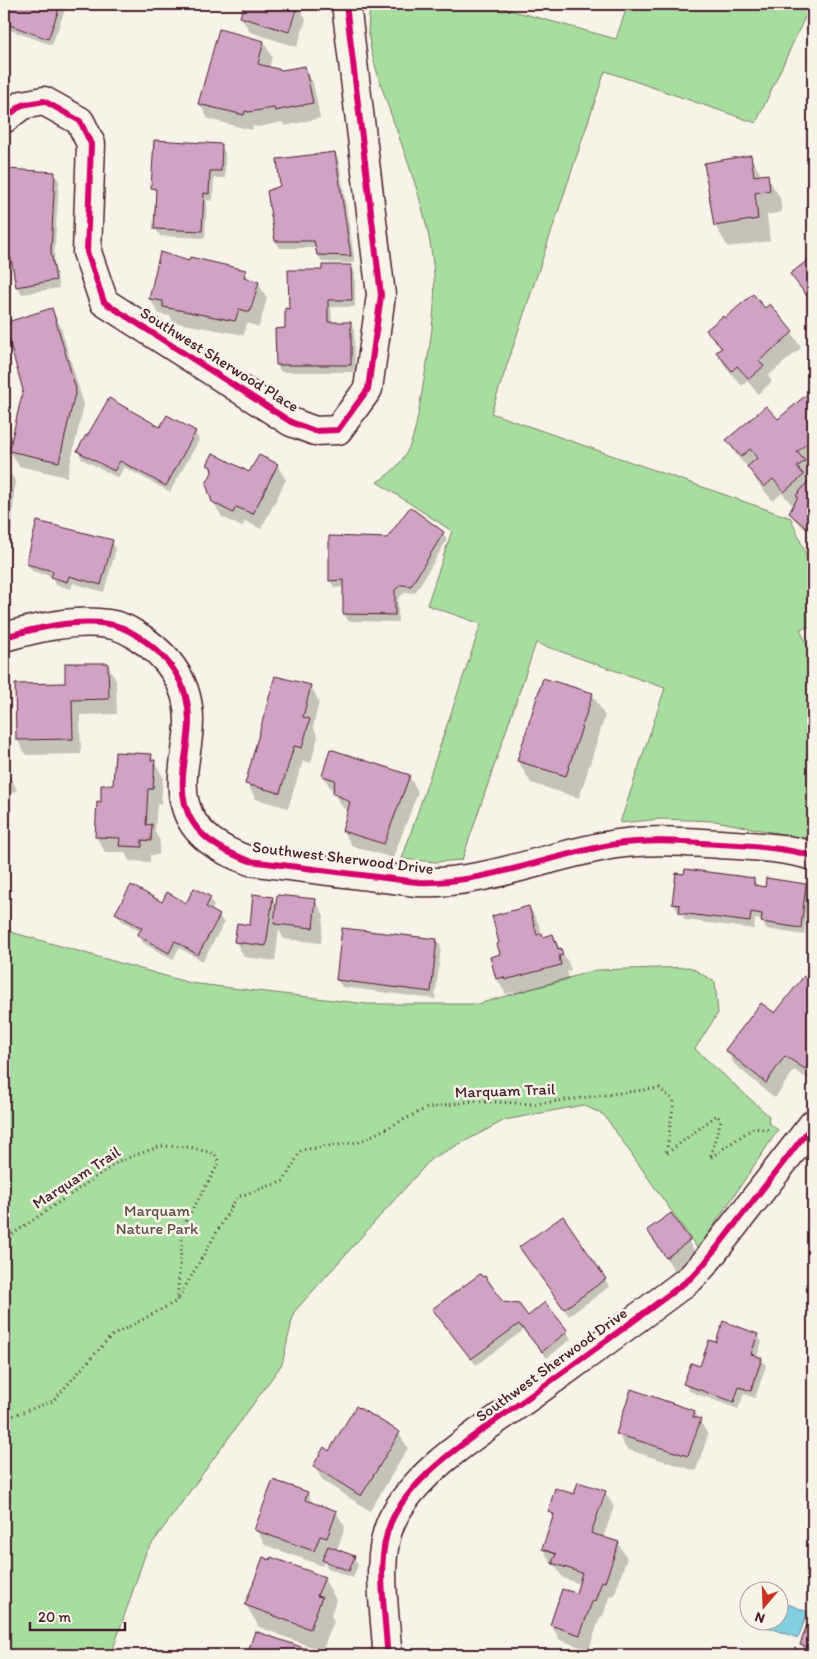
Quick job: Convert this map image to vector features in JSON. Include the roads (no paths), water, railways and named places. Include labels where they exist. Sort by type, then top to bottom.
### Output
[{"type":"street","name":"Southwest Sherwood Place","points":[[4,119],[22,105],[44,101],[80,121],[91,144],[87,252],[104,302],[291,422],[315,431],[338,430],[368,389],[381,295],[346,4]]},
{"type":"street","name":"Southwest Sherwood Drive","points":[[4,637],[54,626],[87,623],[110,624],[127,630],[160,652],[172,665],[181,682],[187,701],[189,720],[183,791],[185,805],[195,825],[207,839],[235,856],[250,861],[435,883],[477,876],[618,844],[650,842],[780,848],[813,856]]},
{"type":"street","name":"Southwest Sherwood Drive","points":[[386,1655],[387,1641],[382,1561],[384,1542],[391,1522],[412,1490],[451,1454],[691,1278],[813,1124]]},
{"type":"water","points":[[790,1605],[808,1612],[798,1638],[781,1632],[790,1632]]},
{"type":"park label","name":"Marquam Nature Park","points":[[157,1219]]}]
